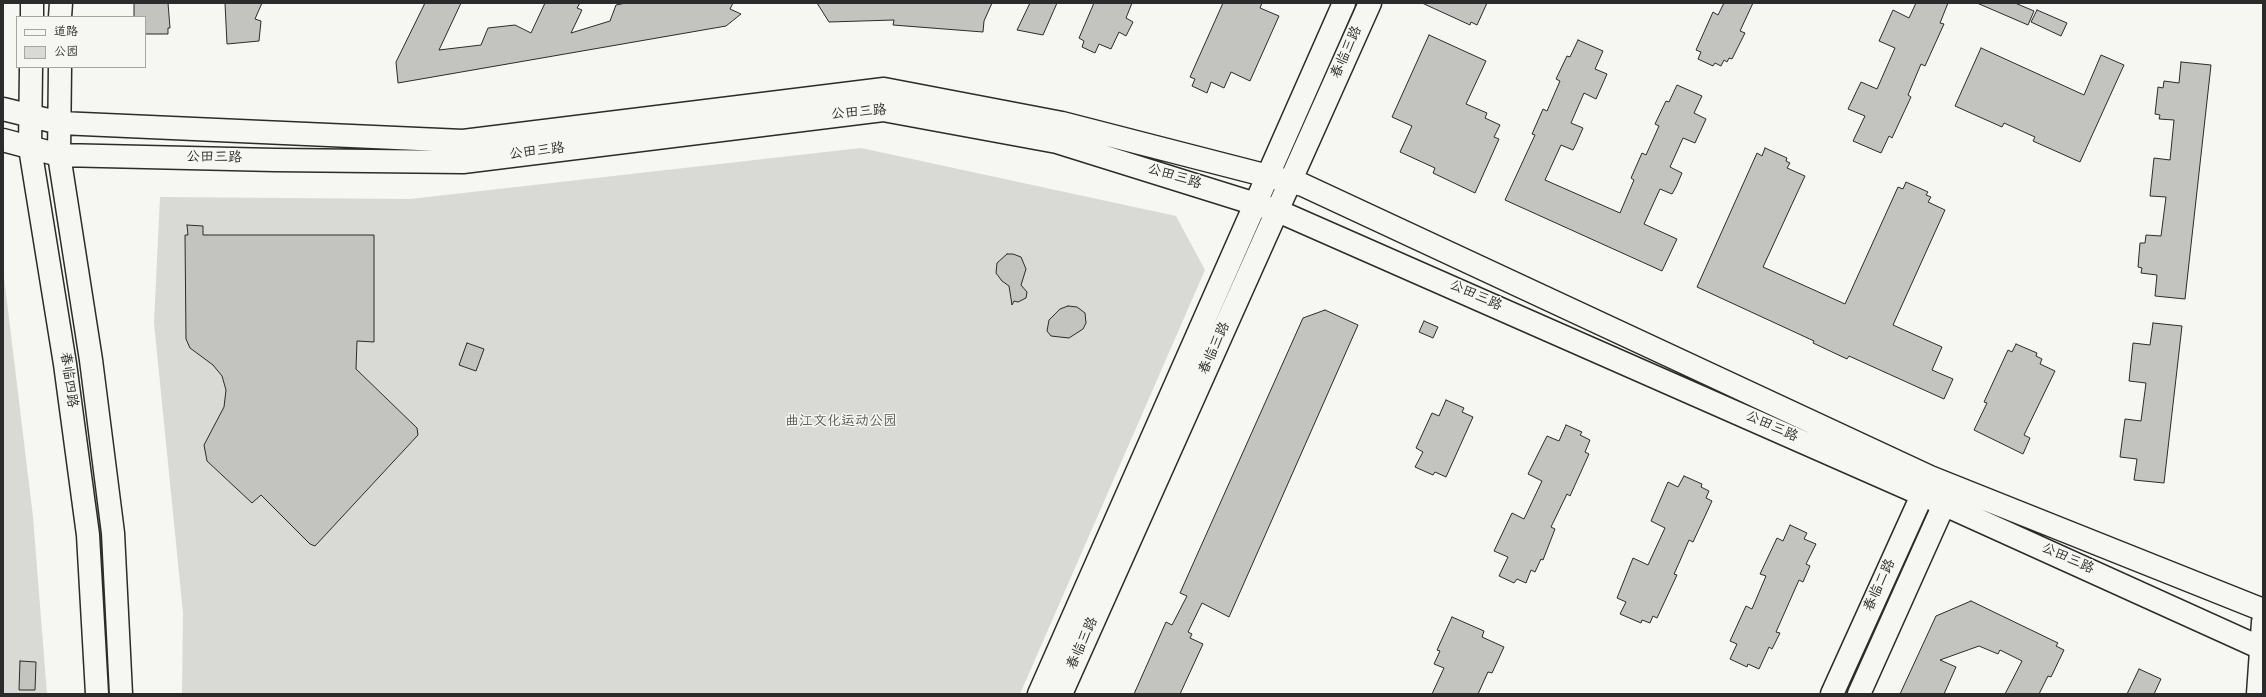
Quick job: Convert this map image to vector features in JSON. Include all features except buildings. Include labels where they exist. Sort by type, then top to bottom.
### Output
[{"type":"main road","points":[[32,3],[32,16]]},
{"type":"main road","points":[[60,16],[61,3]]},
{"type":"main road","name":"春临三路","points":[[1039,694],[1344,3]]},
{"type":"main road","name":"春临三路","points":[[1061,694],[1370,3]]},
{"type":"main road","name":"春临四路","points":[[31,68],[30,148],[65,364],[88,535],[97,694]]},
{"type":"main road","name":"春临四路","points":[[60,68],[59,155],[91,360],[112,525],[121,694]]},
{"type":"main road","name":"公田三路","points":[[3,109],[60,123],[463,141],[884,89],[1062,123],[1291,181],[1927,486]]},
{"type":"main road","name":"公田三路","points":[[3,140],[59,155],[276,160],[463,162],[883,110],[1057,142],[1278,211],[1948,495],[2261,648]]},
{"type":"main road","name":"春临二路","points":[[1832,694],[1927,486]]},
{"type":"main road","name":"公田三路","points":[[1948,495],[2263,610]]},
{"type":"main road","name":"春临二路","points":[[1859,694],[1948,495]]},
{"type":"main road","points":[[2258,694],[2263,622]]},
{"type":"green space","name":"曲江文化运动公园","points":[[861,148],[1176,216],[1205,270],[1020,694],[182,694],[183,613],[154,323],[160,197],[410,199]]},
{"type":"green space","points":[[3,269],[33,517],[47,694],[3,694]]}]
